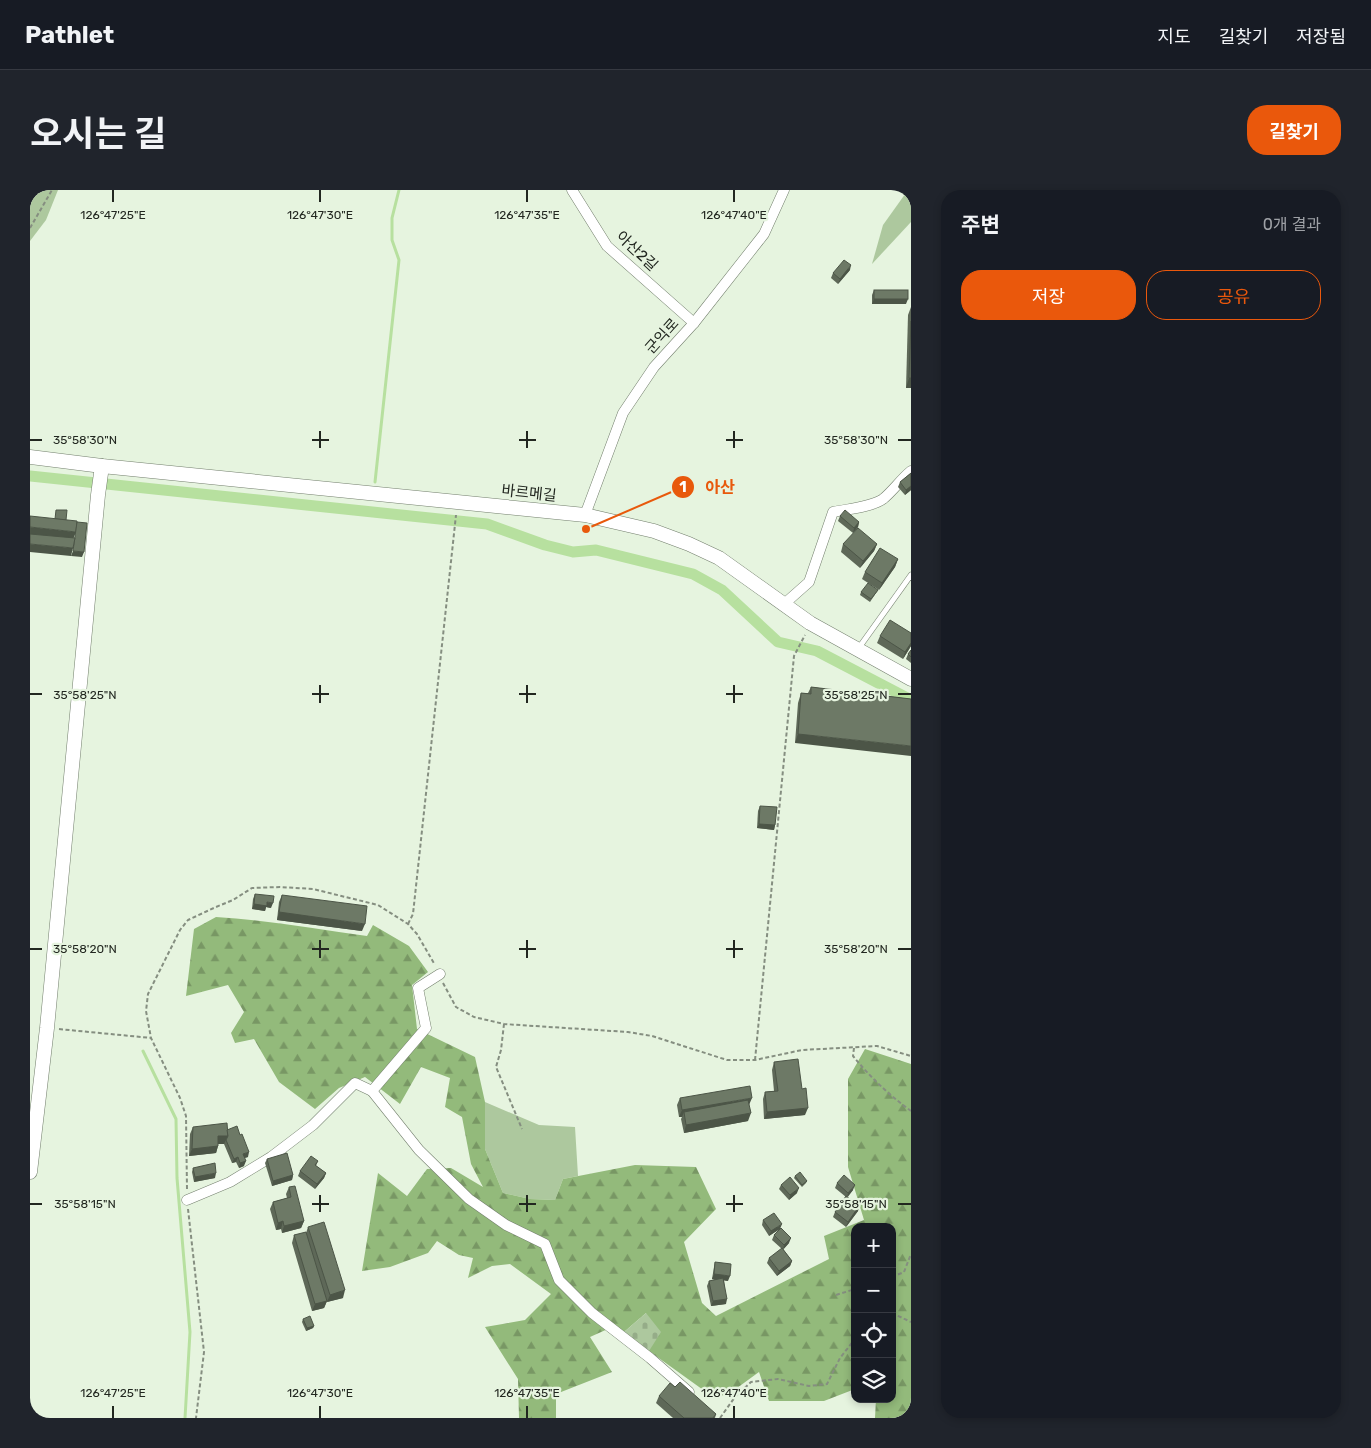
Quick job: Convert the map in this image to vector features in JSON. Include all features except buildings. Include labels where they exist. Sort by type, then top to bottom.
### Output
[{"type":"street","name":"아산2길","points":[[572,190],[608,246],[694,323]]},
{"type":"street","name":"군익로","points":[[585,515],[623,414],[654,367],[694,323],[764,234],[784,190]]},
{"type":"street","name":"바르메길","points":[[30,457],[102,470],[585,515],[654,531],[719,558],[810,623],[911,678]]},
{"type":"street","points":[[30,1172],[47,1028],[98,494],[102,470]]},
{"type":"street","points":[[783,605],[809,582],[833,512],[882,499],[911,471]]},
{"type":"street","points":[[372,1091],[426,1028],[418,988],[440,974]]},
{"type":"street","points":[[187,1200],[230,1182],[271,1157],[313,1125],[355,1083],[372,1091],[419,1150],[469,1199],[506,1225],[545,1244],[560,1280],[592,1313],[650,1358],[697,1400]]},
{"type":"lane","points":[[858,649],[911,575]]},
{"type":"path","points":[[30,228],[52,190]]},
{"type":"path","points":[[408,924],[413,914],[456,511]]},
{"type":"path","points":[[755,1060],[794,656],[805,635]]},
{"type":"path","points":[[504,1024],[501,1050],[496,1067],[522,1129]]},
{"type":"path","points":[[47,1028],[151,1038]]},
{"type":"path","points":[[854,1048],[853,1056],[868,1074],[911,1111]]},
{"type":"path","points":[[896,1275],[904,1272],[911,1254]]},
{"type":"path","points":[[836,1294],[851,1290]]},
{"type":"path","points":[[894,1313],[911,1322]]},
{"type":"path","points":[[720,1418],[735,1397],[752,1382],[778,1379],[809,1386],[827,1384],[840,1358],[851,1345]]},
{"type":"green space","points":[[30,190],[58,190],[46,220],[30,241]]},
{"type":"green space","points":[[908,190],[911,190],[911,222],[872,264],[883,225]]},
{"type":"green space","points":[[216,917],[273,922],[367,936],[373,925],[409,946],[428,972],[412,985],[417,1029],[475,1057],[485,1102],[485,1149],[503,1193],[530,1199],[555,1200],[563,1179],[635,1165],[696,1167],[716,1209],[684,1242],[702,1303],[716,1316],[829,1259],[824,1236],[851,1225],[851,1391],[824,1401],[769,1401],[759,1372],[726,1396],[706,1392],[649,1351],[646,1313],[624,1332],[610,1328],[590,1337],[612,1372],[556,1394],[556,1418],[519,1418],[518,1379],[485,1327],[525,1320],[551,1294],[510,1264],[492,1266],[468,1278],[473,1258],[459,1255],[437,1241],[428,1253],[390,1267],[362,1271],[378,1173],[407,1196],[427,1169],[451,1168],[483,1187],[471,1164],[462,1117],[445,1107],[450,1078],[421,1067],[400,1104],[365,1077],[339,1088],[315,1109],[279,1082],[254,1039],[235,1043],[231,1033],[244,1012],[228,985],[186,996],[194,929]]},
{"type":"green space","points":[[865,1049],[911,1064],[911,1418],[875,1418],[876,1403],[896,1403],[896,1223],[856,1223],[864,1220],[848,1167],[848,1079]]},
{"type":"green space","points":[[485,1102],[539,1125],[575,1127],[578,1176],[563,1179],[555,1200],[530,1199],[503,1193],[485,1149]]},
{"type":"green space","points":[[646,1313],[661,1332],[649,1351],[624,1332]]},
{"type":"waterway","points":[[375,482],[399,260],[392,240],[392,218],[399,190]]},
{"type":"waterway","points":[[30,476],[487,524],[545,545],[573,552],[596,550],[693,574],[722,590],[778,642],[817,651],[911,700]]},
{"type":"waterway","points":[[143,1051],[176,1119],[177,1178],[190,1332],[185,1418]]},
{"type":"place","name":"아산","points":[[586,529]]}]
